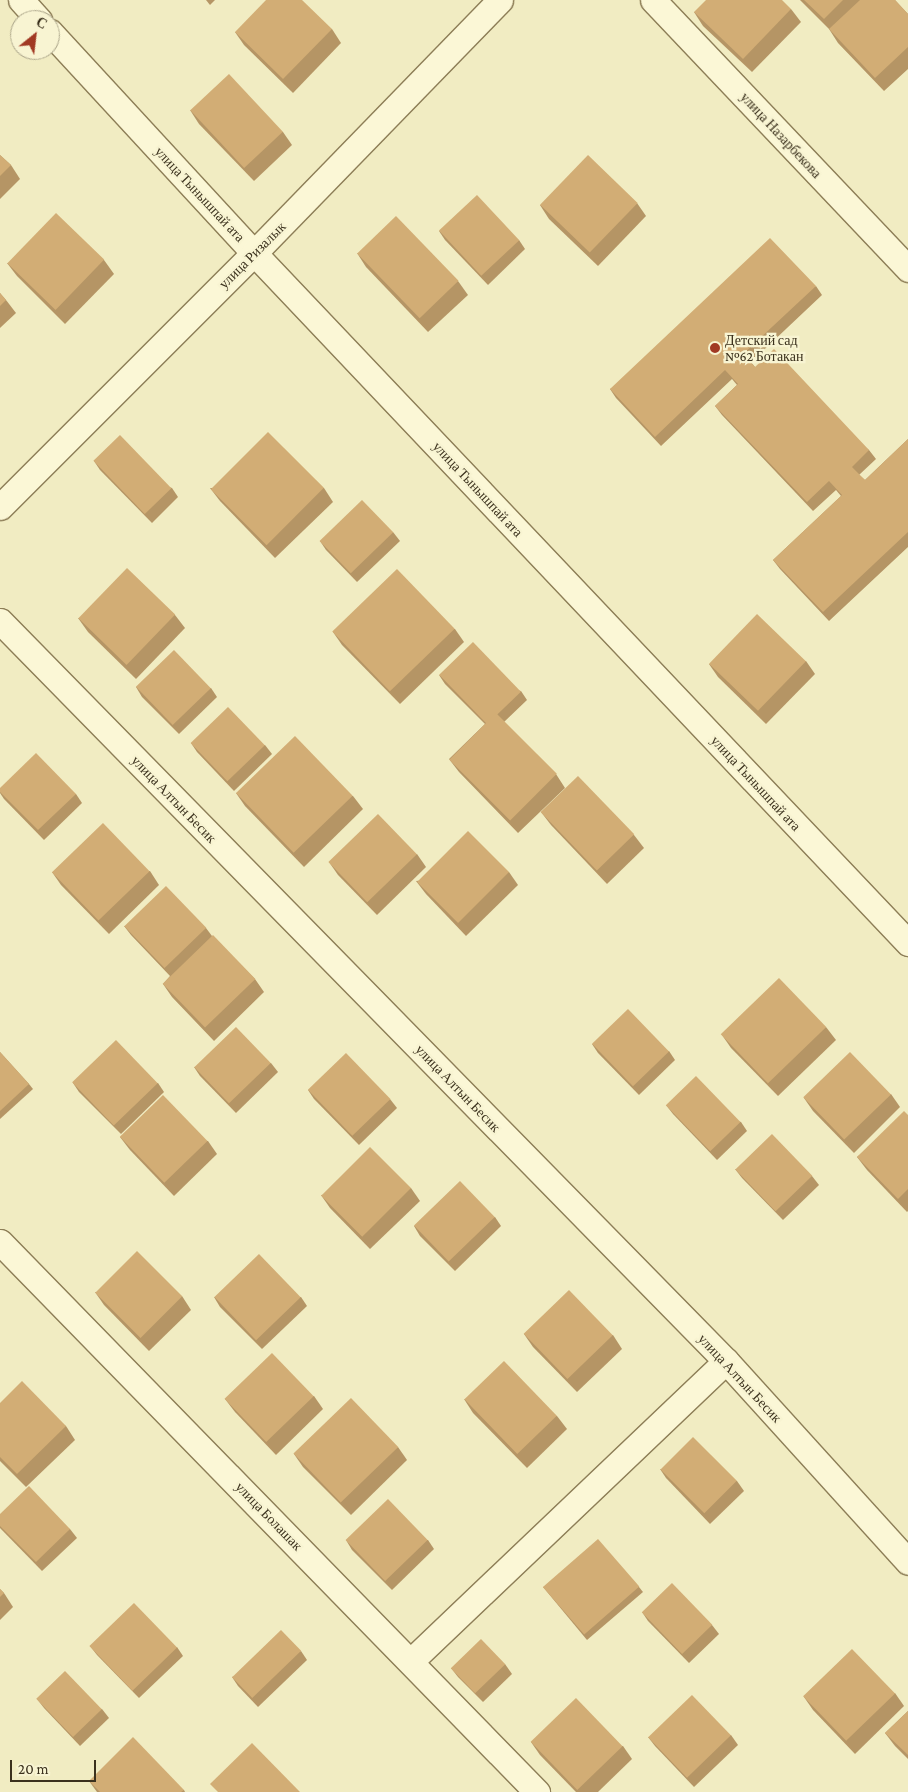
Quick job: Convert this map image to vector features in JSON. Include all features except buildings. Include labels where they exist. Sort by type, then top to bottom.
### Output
[{"type":"street","points":[[21,0],[30,10]]},
{"type":"street","name":"улица Ризалык","points":[[0,507],[254,252],[500,0]]},
{"type":"street","name":"улица Назарбекова","points":[[653,0],[908,270]]},
{"type":"street","name":"улица Тынышпай ата","points":[[60,43],[254,252],[908,943]]},
{"type":"street","name":"улица Алтын Бесик","points":[[0,621],[726,1361],[908,1562]]},
{"type":"street","name":"улица Болашак","points":[[0,1242],[411,1660],[537,1792]]},
{"type":"street","points":[[411,1660],[726,1361]]},
{"type":"place","name":"Детский сад №62 Ботакан","points":[[715,348]]}]
